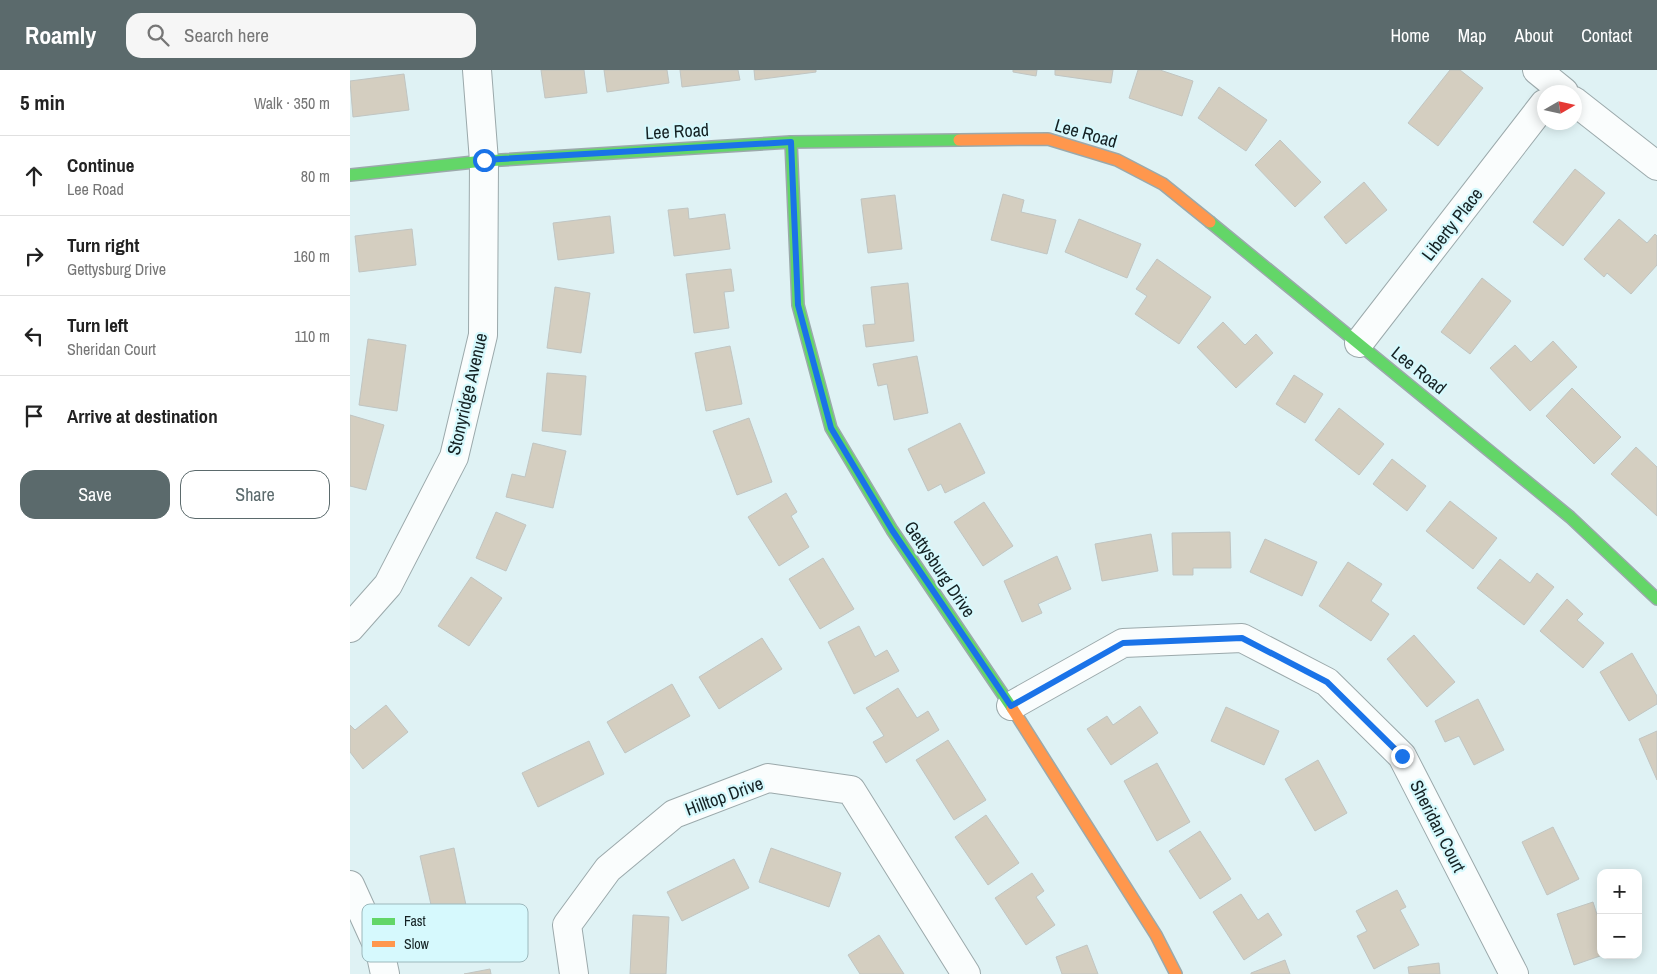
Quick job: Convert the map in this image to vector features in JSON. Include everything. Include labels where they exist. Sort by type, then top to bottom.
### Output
[{"type":"street","name":"Stonyridge Avenue","points":[[350,628],[388,585],[454,457],[482,335],[484,160],[477,70]]},
{"type":"street","points":[[1537,70],[1550,85]]},
{"type":"street","points":[[1582,112],[1657,166]]},
{"type":"street","name":"Liberty Place","points":[[1359,343],[1537,122]]},
{"type":"street","name":"Lee Road","points":[[350,174],[484,160],[791,142],[1048,139],[1117,160],[1163,184],[1359,343],[1570,517],[1657,599]]},
{"type":"street","name":"Gettysburg Drive","points":[[791,142],[798,305],[831,428],[892,530],[1011,706],[1156,935],[1176,974]]},
{"type":"street","name":"Sheridan Court","points":[[1011,706],[1123,643],[1242,638],[1327,682],[1402,756],[1514,974]]},
{"type":"street","name":"Hilltop Drive","points":[[574,974],[567,925],[608,869],[674,814],[768,778],[851,790],[966,974]]},
{"type":"street","points":[[350,885],[362,911]]},
{"type":"building","points":[[541,70],[584,70],[587,93],[545,98]]},
{"type":"building","points":[[604,70],[667,70],[669,83],[607,92]]},
{"type":"building","points":[[680,70],[738,70],[740,80],[682,87]]},
{"type":"building","points":[[754,70],[816,70],[816,72],[755,80]]},
{"type":"building","points":[[1013,70],[1037,70],[1036,76],[1013,72]]},
{"type":"building","points":[[1055,70],[1113,70],[1111,83],[1055,75]]},
{"type":"building","points":[[1138,70],[1160,70],[1193,81],[1182,116],[1129,98]]},
{"type":"building","points":[[1450,70],[1460,70],[1483,88],[1438,146],[1408,123]]},
{"type":"building","points":[[404,74],[409,110],[353,117],[350,81]]},
{"type":"building","points":[[1219,87],[1267,120],[1246,151],[1198,118]]},
{"type":"building","points":[[1280,140],[1321,182],[1295,207],[1255,165]]},
{"type":"building","points":[[1575,169],[1605,193],[1563,246],[1533,222]]},
{"type":"building","points":[[1364,182],[1387,210],[1346,244],[1324,217]]},
{"type":"building","points":[[1003,194],[1024,200],[1021,212],[1056,220],[1047,254],[991,240]]},
{"type":"building","points":[[895,195],[902,249],[868,253],[861,199]]},
{"type":"building","points":[[688,208],[689,219],[725,214],[730,249],[674,256],[668,210]]},
{"type":"building","points":[[610,216],[614,253],[558,260],[553,223]]},
{"type":"building","points":[[1079,219],[1141,244],[1127,278],[1065,252]]},
{"type":"building","points":[[1619,219],[1647,243],[1655,234],[1657,236],[1657,265],[1631,294],[1607,273],[1604,277],[1584,259]]},
{"type":"building","points":[[412,229],[416,265],[359,272],[355,236]]},
{"type":"building","points":[[1157,259],[1211,297],[1179,344],[1135,314],[1147,296],[1136,289]]},
{"type":"building","points":[[731,269],[734,291],[724,292],[729,328],[694,333],[686,274]]},
{"type":"building","points":[[1482,278],[1511,301],[1470,354],[1441,332]]},
{"type":"building","points":[[908,283],[914,341],[866,347],[863,325],[875,324],[871,287]]},
{"type":"building","points":[[555,287],[590,293],[581,353],[547,348]]},
{"type":"building","points":[[1223,322],[1245,345],[1256,334],[1273,353],[1236,388],[1197,347]]},
{"type":"building","points":[[368,339],[406,345],[397,411],[359,405]]},
{"type":"building","points":[[1553,341],[1577,367],[1530,411],[1490,368],[1515,345],[1531,362]]},
{"type":"building","points":[[730,346],[742,404],[706,411],[695,353]]},
{"type":"building","points":[[917,356],[928,413],[894,420],[887,384],[878,386],[873,364]]},
{"type":"building","points":[[547,373],[586,376],[581,435],[542,431]]},
{"type":"building","points":[[1294,375],[1323,394],[1305,423],[1276,404]]},
{"type":"building","points":[[1572,388],[1621,437],[1594,464],[1546,416]]},
{"type":"building","points":[[1339,408],[1384,444],[1359,475],[1315,440]]},
{"type":"building","points":[[350,415],[384,425],[366,490],[350,486]]},
{"type":"building","points":[[749,418],[772,482],[737,495],[713,431]]},
{"type":"building","points":[[960,423],[985,473],[945,493],[941,484],[928,491],[908,449]]},
{"type":"building","points":[[533,443],[566,451],[553,508],[506,497],[512,474],[525,477]]},
{"type":"building","points":[[1636,447],[1657,467],[1657,516],[1611,474]]},
{"type":"building","points":[[1392,459],[1426,486],[1407,511],[1373,484]]},
{"type":"building","points":[[786,493],[797,512],[791,516],[809,547],[779,566],[748,517]]},
{"type":"building","points":[[1450,501],[1497,538],[1473,569],[1426,531]]},
{"type":"building","points":[[984,502],[1013,546],[983,566],[954,522]]},
{"type":"building","points":[[496,512],[526,525],[506,571],[476,558]]},
{"type":"building","points":[[1230,532],[1231,568],[1193,568],[1193,575],[1173,575],[1172,533]]},
{"type":"building","points":[[1151,534],[1158,571],[1102,581],[1095,544]]},
{"type":"building","points":[[1265,539],[1317,562],[1302,596],[1250,572]]},
{"type":"building","points":[[1057,556],[1071,589],[1038,604],[1042,613],[1022,622],[1004,581]]},
{"type":"building","points":[[823,558],[854,609],[820,629],[789,579]]},
{"type":"building","points":[[1500,559],[1530,583],[1537,573],[1554,587],[1524,625],[1477,588]]},
{"type":"building","points":[[1348,562],[1382,584],[1371,601],[1389,614],[1371,641],[1319,606]]},
{"type":"building","points":[[471,577],[502,598],[469,646],[438,626]]},
{"type":"building","points":[[1567,599],[1583,614],[1577,620],[1604,643],[1583,668],[1540,631]]},
{"type":"building","points":[[859,626],[875,657],[887,650],[899,671],[854,694],[828,642]]},
{"type":"building","points":[[1414,635],[1455,682],[1427,707],[1387,659]]},
{"type":"building","points":[[762,638],[782,669],[719,709],[699,677]]},
{"type":"building","points":[[1632,653],[1657,696],[1657,704],[1629,721],[1600,672]]},
{"type":"building","points":[[672,684],[690,716],[625,753],[607,722]]},
{"type":"building","points":[[898,688],[917,718],[928,711],[939,730],[886,763],[873,742],[884,736],[866,708]]},
{"type":"building","points":[[1478,699],[1504,750],[1474,765],[1459,736],[1445,742],[1435,721]]},
{"type":"building","points":[[386,705],[408,732],[363,769],[350,752],[350,725],[355,730]]},
{"type":"building","points":[[1140,706],[1158,733],[1111,765],[1087,729],[1107,716],[1113,725]]},
{"type":"building","points":[[1226,707],[1279,731],[1264,765],[1211,741]]},
{"type":"building","points":[[1657,731],[1657,780],[1639,739]]},
{"type":"building","points":[[948,740],[986,800],[954,820],[916,760]]},
{"type":"building","points":[[589,741],[604,774],[538,807],[522,773]]},
{"type":"building","points":[[1318,760],[1347,813],[1315,831],[1285,779]]},
{"type":"building","points":[[1157,763],[1190,822],[1157,841],[1124,781]]},
{"type":"building","points":[[986,815],[1019,863],[988,885],[955,837]]},
{"type":"building","points":[[1553,827],[1579,879],[1547,895],[1522,842]]},
{"type":"building","points":[[1200,831],[1231,879],[1200,899],[1169,851]]},
{"type":"building","points":[[454,848],[466,904],[431,904],[420,856]]},
{"type":"building","points":[[771,848],[841,873],[829,907],[759,882]]},
{"type":"building","points":[[734,859],[749,888],[682,921],[667,892]]},
{"type":"building","points":[[1032,873],[1044,891],[1036,897],[1055,925],[1026,945],[995,898]]},
{"type":"building","points":[[1397,890],[1406,907],[1400,910],[1419,945],[1374,969],[1357,936],[1367,931],[1356,911]]},
{"type":"building","points":[[1241,894],[1258,920],[1268,913],[1282,935],[1244,960],[1213,912]]},
{"type":"building","points":[[1593,902],[1597,914],[1597,957],[1574,965],[1557,914]]},
{"type":"building","points":[[633,915],[669,917],[666,974],[630,974]]},
{"type":"building","points":[[879,935],[904,974],[860,974],[848,955]]},
{"type":"building","points":[[1087,945],[1098,974],[1062,974],[1056,957]]},
{"type":"building","points":[[1285,960],[1290,974],[1251,974],[1251,973]]},
{"type":"building","points":[[1439,963],[1440,974],[1409,974],[1408,967]]},
{"type":"building","points":[[490,969],[491,974],[464,974]]},
{"type":"traffic: fast","points":[[350,175],[484,161],[791,142],[959,140]]},
{"type":"traffic: fast","points":[[791,142],[798,305],[831,428],[892,530],[1012,708]]},
{"type":"traffic: fast","points":[[1210,222],[1570,517],[1657,599]]},
{"type":"traffic: slow","points":[[959,140],[1048,139],[1117,160],[1163,184],[1210,222]]},
{"type":"traffic: slow","points":[[1012,708],[1156,935],[1176,974]]},
{"type":"route","points":[[484,160],[791,142],[798,305],[831,428],[892,530],[1011,706],[1123,643],[1242,638],[1327,682],[1402,756]]}]
